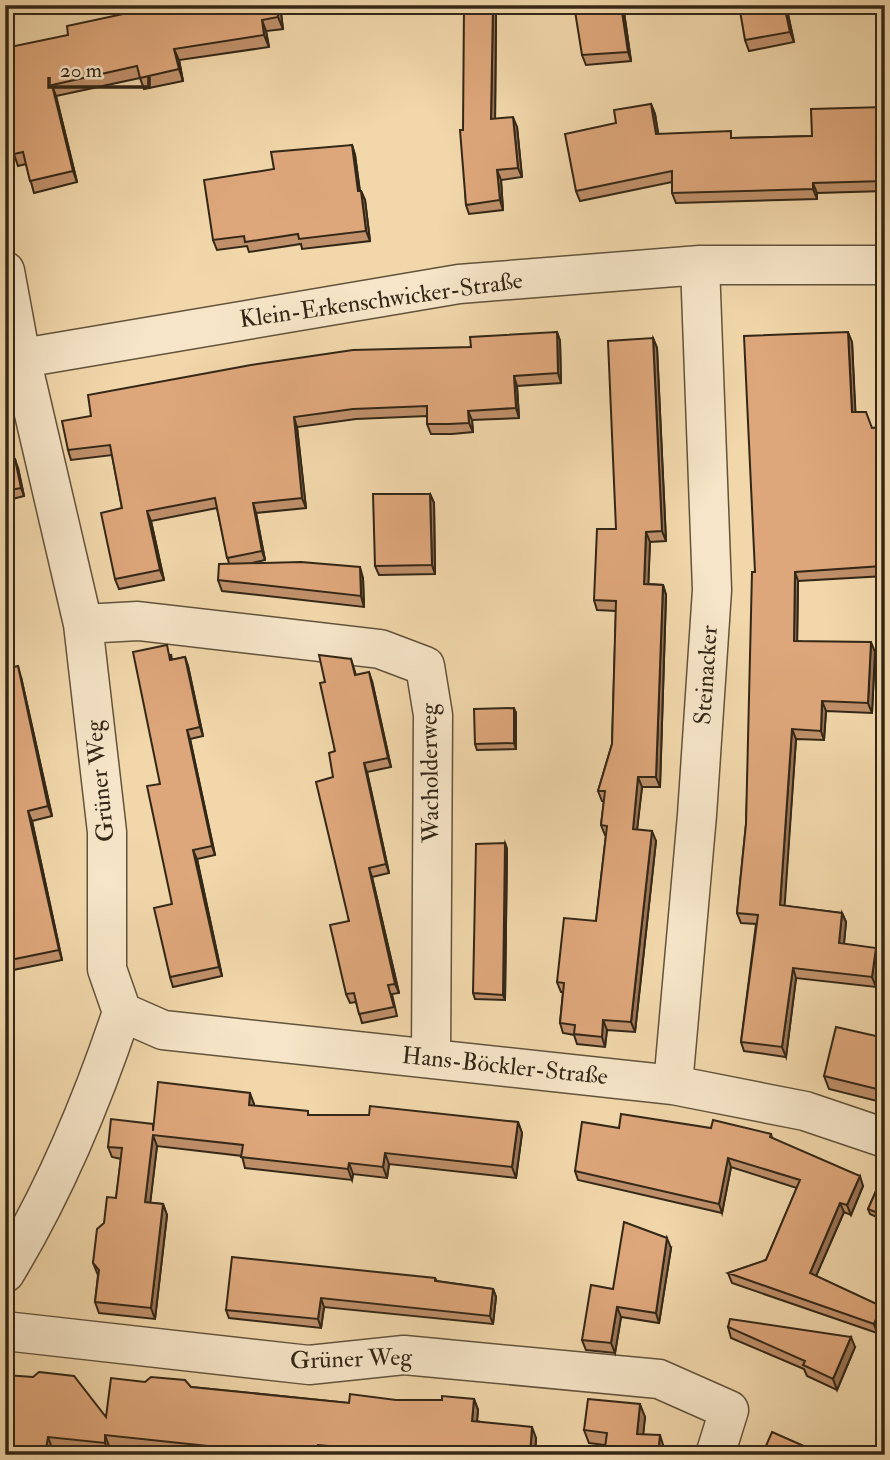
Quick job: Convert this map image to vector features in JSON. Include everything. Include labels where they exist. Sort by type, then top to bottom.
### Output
[{"type":"street","name":"Klein-Erkenschwicker-Straße","points":[[13,360],[459,284],[700,265],[885,265]]},
{"type":"street","name":"Steinacker","points":[[673,1085],[696,828],[712,590],[700,265]]},
{"type":"street","name":"Grüner Weg","points":[[5,271],[13,360],[83,624],[107,832],[107,969],[122,1012]]},
{"type":"street","name":"Wacholderweg","points":[[83,624],[138,621],[380,649],[425,666],[433,715],[431,1058]]},
{"type":"street","name":"Hans-Böckler-Straße","points":[[122,1012],[163,1030],[673,1085],[805,1111],[885,1138]]},
{"type":"street","points":[[5,1273],[35,1224],[110,1049],[122,1012]]},
{"type":"street","name":"Grüner Weg","points":[[5,1331],[309,1365],[404,1355],[659,1379],[729,1410],[715,1455]]},
{"type":"building","points":[[165,5],[277,5],[278,17],[262,20],[264,35],[174,49],[179,69],[140,78],[137,66],[52,85],[73,171],[30,181],[23,152],[14,154],[5,117],[5,94],[10,93],[5,72],[5,48],[68,35],[67,26]]},
{"type":"building","points":[[464,5],[493,5],[491,119],[513,117],[518,168],[497,170],[500,200],[466,205],[460,130],[463,130]]},
{"type":"building","points":[[574,5],[621,5],[628,52],[582,55]]},
{"type":"building","points":[[739,5],[784,5],[790,32],[745,40]]},
{"type":"building","points":[[651,104],[656,134],[731,131],[731,138],[812,136],[811,109],[885,107],[885,181],[813,183],[813,189],[672,193],[672,171],[576,191],[565,134],[616,123],[614,110]]},
{"type":"building","points":[[352,145],[366,231],[299,239],[298,234],[245,242],[244,236],[213,240],[204,180],[274,169],[271,152]]},
{"type":"building","points":[[557,332],[558,373],[514,376],[516,408],[468,411],[469,423],[449,424],[427,424],[427,406],[353,409],[294,417],[302,498],[253,503],[262,551],[227,558],[215,498],[147,511],[160,570],[115,579],[101,513],[122,508],[110,445],[68,450],[62,421],[91,416],[88,395],[251,365],[353,350],[471,347],[470,337]]},
{"type":"building","points":[[848,332],[852,412],[866,412],[872,428],[885,427],[885,551],[881,551],[882,566],[795,572],[794,641],[871,642],[868,703],[822,701],[821,731],[792,729],[780,905],[842,913],[839,943],[876,948],[872,977],[793,968],[782,1047],[741,1042],[758,915],[737,913],[746,824],[752,572],[755,572],[744,336]]},
{"type":"building","points":[[653,338],[662,531],[646,532],[644,584],[663,585],[656,777],[638,777],[633,829],[652,831],[631,1022],[603,1020],[602,1037],[574,1034],[575,1025],[560,1023],[564,983],[557,982],[564,918],[596,921],[607,826],[601,825],[605,791],[598,791],[612,744],[616,601],[594,600],[597,529],[616,529],[608,341]]},
{"type":"building","points":[[15,459],[21,488],[5,491],[5,461]]},
{"type":"building","points":[[373,494],[430,494],[432,565],[375,566]]},
{"type":"building","points":[[5,510],[9,527],[5,528]]},
{"type":"building","points":[[301,562],[360,567],[361,596],[218,580],[219,564]]},
{"type":"building","points":[[167,645],[170,660],[185,657],[200,727],[187,730],[212,846],[193,850],[219,967],[170,977],[154,908],[172,904],[147,786],[160,784],[133,652]]},
{"type":"building","points":[[319,655],[351,659],[355,675],[369,672],[388,758],[364,763],[386,864],[369,868],[395,984],[388,985],[394,1007],[359,1014],[354,993],[346,994],[330,925],[349,921],[316,782],[333,777],[329,753],[335,751],[320,683],[325,682]]},
{"type":"building","points":[[18,666],[48,806],[28,811],[59,950],[10,960],[5,940],[5,669]]},
{"type":"building","points":[[514,708],[514,743],[475,744],[474,709]]},
{"type":"building","points":[[505,843],[503,995],[473,993],[476,844]]},
{"type":"building","points":[[836,1027],[885,1038],[885,1091],[824,1076]]},
{"type":"building","points":[[158,1082],[250,1093],[249,1105],[308,1111],[308,1115],[369,1115],[370,1106],[518,1122],[512,1167],[385,1153],[383,1167],[349,1163],[348,1169],[241,1157],[243,1145],[153,1135],[145,1202],[163,1204],[151,1308],[95,1302],[99,1270],[93,1263],[97,1229],[104,1223],[107,1197],[116,1198],[122,1148],[108,1147],[111,1119],[153,1124],[153,1131]]},
{"type":"building","points":[[621,1114],[711,1128],[713,1120],[771,1134],[770,1137],[860,1176],[847,1205],[840,1203],[810,1273],[881,1306],[874,1324],[728,1273],[766,1260],[800,1180],[728,1158],[719,1204],[575,1171],[582,1122],[619,1128]]},
{"type":"building","points":[[885,1171],[885,1216],[868,1209]]},
{"type":"building","points":[[624,1222],[667,1238],[656,1313],[617,1307],[611,1343],[582,1340],[591,1285],[613,1289]]},
{"type":"building","points":[[232,1257],[435,1278],[435,1281],[493,1289],[490,1316],[321,1298],[318,1319],[226,1310]]},
{"type":"building","points":[[730,1319],[851,1337],[833,1379],[803,1365],[805,1361],[728,1327]]},
{"type":"building","points":[[39,1372],[74,1376],[106,1417],[111,1378],[145,1382],[151,1377],[185,1380],[191,1387],[349,1403],[350,1394],[396,1400],[442,1400],[442,1396],[474,1399],[472,1421],[532,1427],[530,1455],[407,1455],[318,1445],[317,1455],[225,1455],[226,1448],[105,1435],[105,1443],[48,1437],[45,1455],[5,1455],[6,1375],[33,1377]]},
{"type":"building","points":[[588,1399],[640,1404],[637,1434],[660,1435],[658,1455],[604,1455],[607,1433],[584,1430]]},
{"type":"building","points":[[772,1432],[813,1450],[811,1455],[762,1455]]}]
